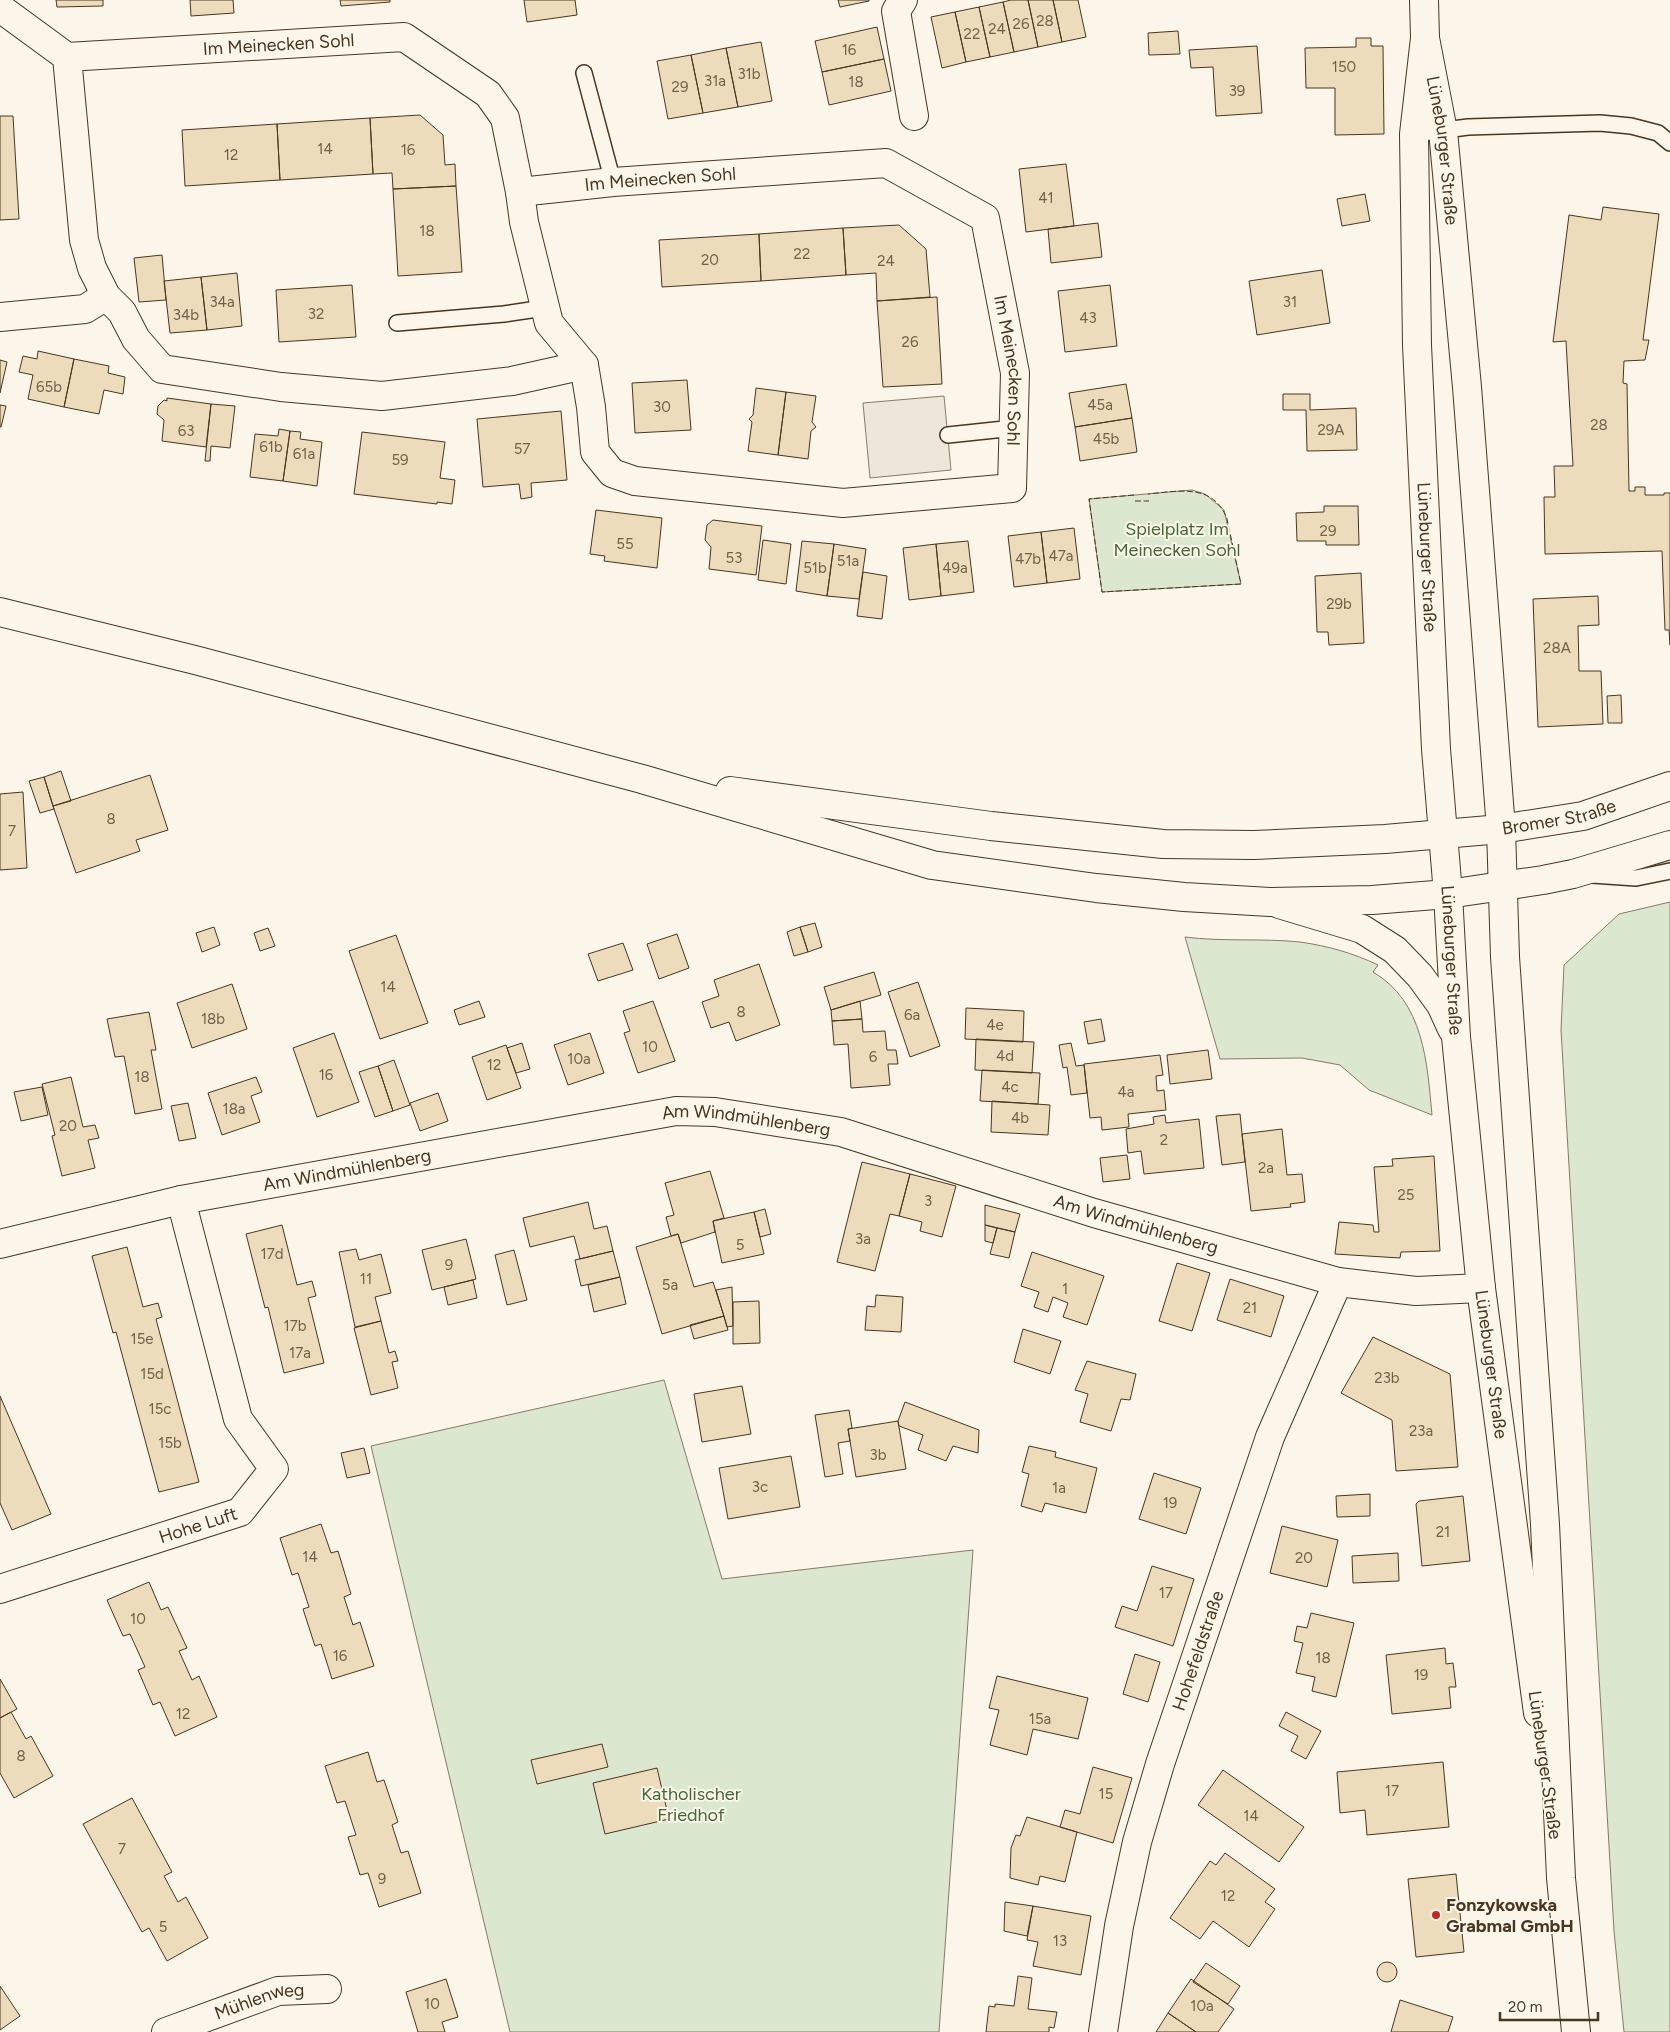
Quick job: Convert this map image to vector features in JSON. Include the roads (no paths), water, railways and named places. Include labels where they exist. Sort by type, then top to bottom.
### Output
[{"type":"street","points":[[903,0],[896,14],[914,116]]},
{"type":"street","name":"Lüneburger Straße","points":[[1424,0],[1425,38],[1414,134],[1417,345],[1438,766],[1456,1037],[1481,1288],[1545,1772],[1561,1878]]},
{"type":"street","points":[[0,8],[67,57],[84,240],[92,268],[106,296],[122,312],[136,339],[162,369],[281,387],[382,396],[512,382],[584,365]]},
{"type":"street","name":"Im Meinecken Sohl","points":[[67,57],[404,37],[488,94],[505,118],[524,222],[548,323],[584,365],[591,407],[595,452],[612,473],[636,481],[843,503],[1012,488],[1015,373],[985,218],[886,163],[613,182],[520,192]]},
{"type":"street","name":"Lüneburger Straße","points":[[1425,38],[1443,131],[1466,378],[1500,828],[1502,887],[1545,1524],[1561,1878],[1576,2032]]},
{"type":"street","points":[[0,317],[85,309],[106,296]]},
{"type":"street","points":[[0,612],[195,660],[642,779],[932,865],[1096,888],[1270,902],[1372,900],[1448,894],[1502,887],[1573,874],[1670,845]]},
{"type":"street","name":"Bromer Straße","points":[[642,779],[991,826],[1163,844],[1254,845],[1385,839],[1500,828],[1583,816],[1670,786]]},
{"type":"street","points":[[1270,902],[1362,929],[1395,950],[1420,976],[1441,1005],[1456,1037]]},
{"type":"street","name":"Am Windmühlenberg","points":[[0,1244],[181,1200],[676,1111],[715,1112],[841,1132],[1094,1212],[1338,1282],[1416,1291],[1481,1288]]},
{"type":"street","name":"Hohe Luft","points":[[0,1589],[240,1512],[274,1469],[238,1419],[181,1200]]},
{"type":"street","name":"Hohefeldstraße","points":[[1104,2032],[1119,1926],[1137,1842],[1160,1764],[1270,1437],[1338,1282]]},
{"type":"street","name":"Mühlenweg","points":[[166,2032],[278,1991],[327,1989]]},
{"type":"lane","points":[[584,73],[613,182]]},
{"type":"lane","points":[[1414,134],[1468,128],[1600,123],[1630,126],[1658,133],[1670,142]]},
{"type":"lane","points":[[397,323],[504,314],[544,308]]},
{"type":"lane","points":[[948,435],[1014,428]]},
{"type":"lane","points":[[1573,874],[1636,878],[1670,870]]},
{"type":"place","name":"Fonzykowska Grabmal GmbH","points":[[1436,1915]]},
{"type":"park label","name":"Spielplatz Im Meinecken Sohl","points":[[1177,539]]},
{"type":"park label","name":"Katholischer Friedhof","points":[[691,1804]]}]
